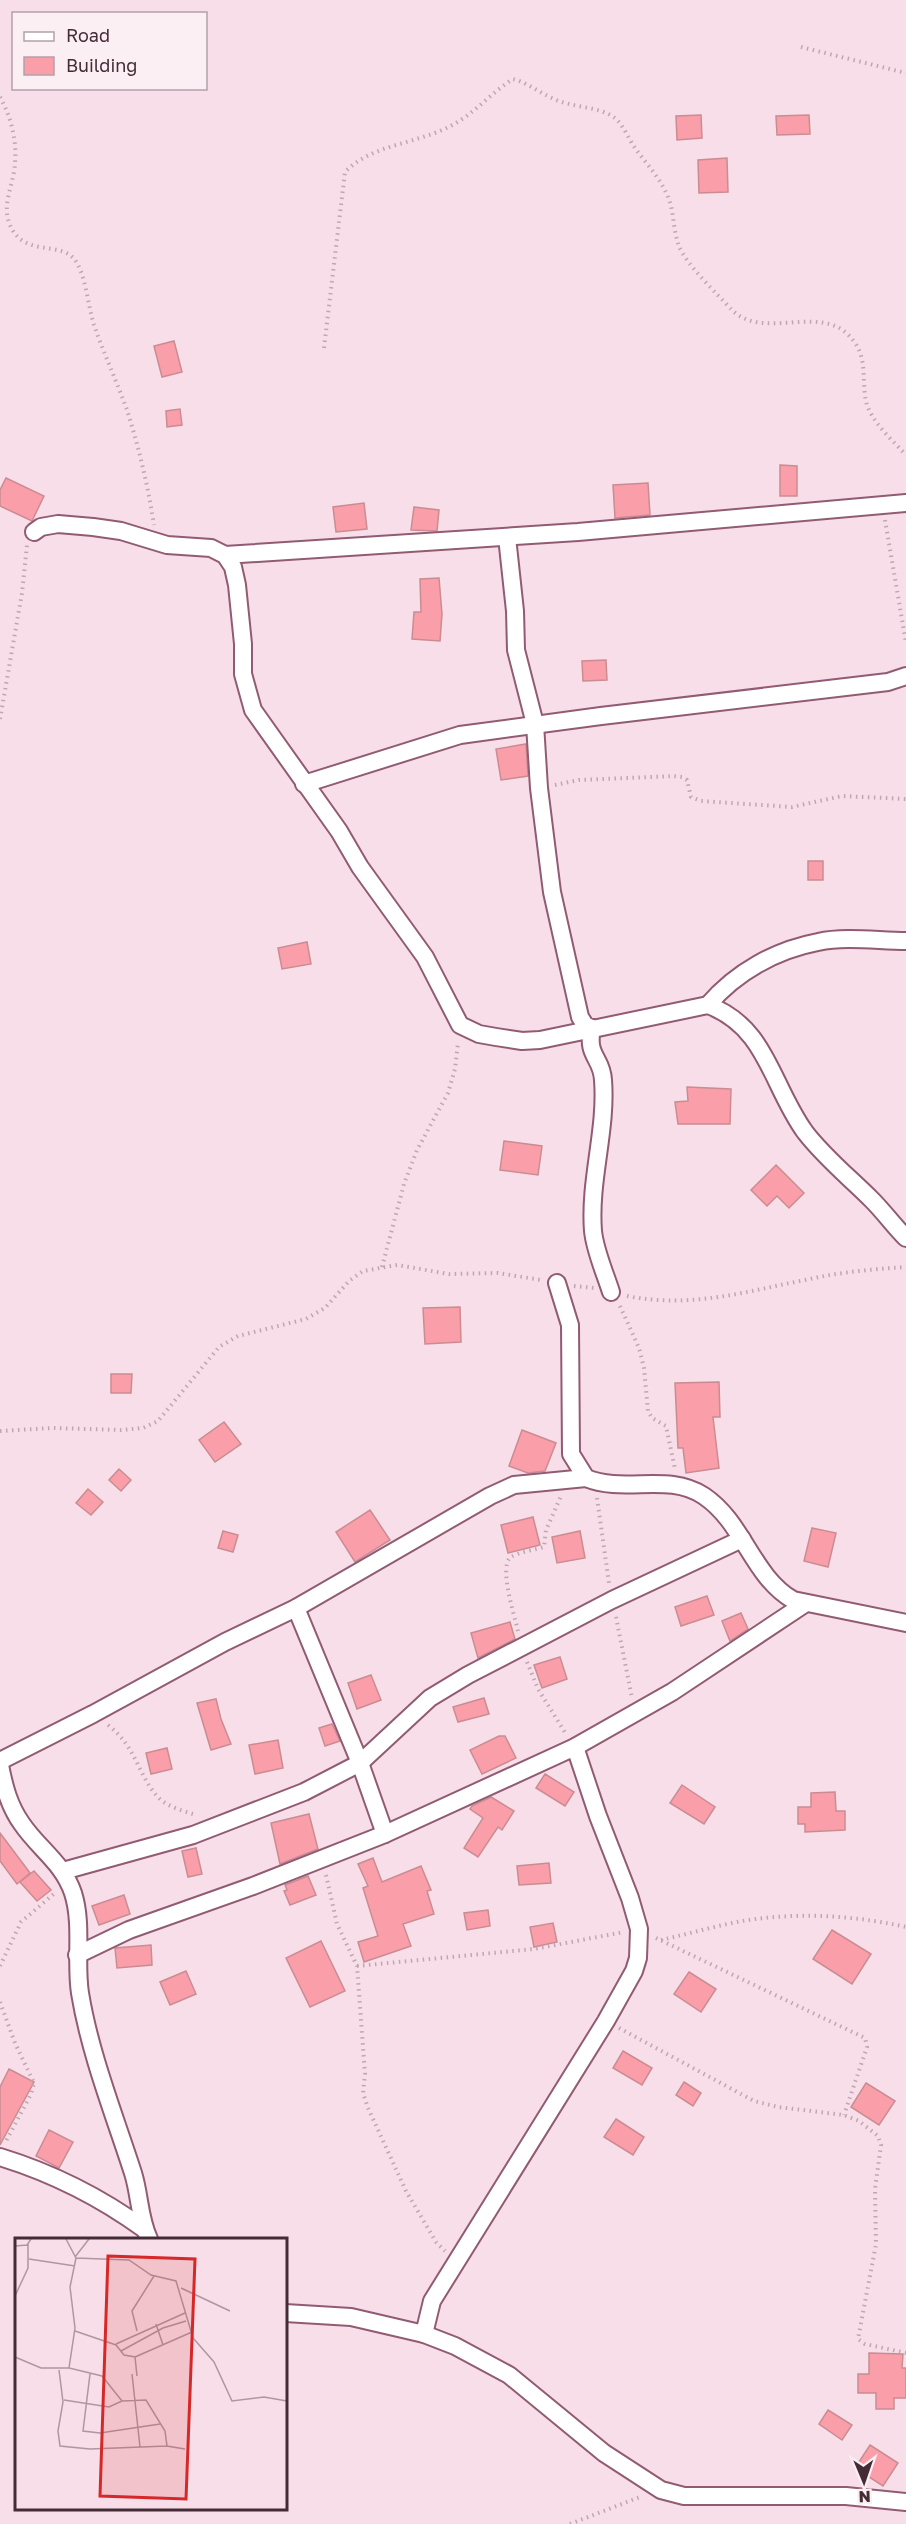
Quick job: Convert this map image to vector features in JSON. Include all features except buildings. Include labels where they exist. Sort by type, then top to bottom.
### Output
[{"type":"street","points":[[225,555],[738,520],[906,503]]},
{"type":"street","points":[[34,532],[41,527],[58,524],[121,531],[167,545],[211,548],[225,555],[233,567],[237,585],[243,644],[243,674],[253,710],[339,831],[360,867],[425,957],[460,1024],[479,1034],[522,1041],[560,1038],[592,1028],[708,1005],[724,1011],[749,1031],[782,1094],[807,1134],[906,1238]]},
{"type":"street","points":[[507,537],[515,611],[516,650],[535,724],[539,788],[556,914],[580,1017],[585,1025],[592,1028]]},
{"type":"street","points":[[304,784],[460,735],[888,682],[906,676]]},
{"type":"street","points":[[708,1005],[723,987],[741,974],[790,950],[819,942],[844,940],[906,941]]},
{"type":"street","points":[[592,1028],[590,1043],[603,1079],[603,1128],[595,1182],[593,1233],[612,1292]]},
{"type":"street","points":[[557,1283],[570,1325],[571,1454],[590,1480]]},
{"type":"street","points":[[147,2234],[134,2176],[88,2031],[80,1992],[77,1916],[73,1895],[66,1876],[23,1826],[12,1809],[5,1792],[0,1763],[225,1642],[296,1608],[490,1496],[514,1485],[590,1480],[635,1485],[662,1483],[678,1486],[703,1496],[717,1507],[734,1524],[771,1584],[793,1600],[906,1623]]},
{"type":"street","points":[[66,1876],[227,1823],[304,1792],[360,1763],[430,1698],[468,1675],[612,1600],[742,1539]]},
{"type":"street","points":[[77,1955],[129,1930],[326,1859],[575,1747],[719,1662],[806,1603]]},
{"type":"street","points":[[296,1608],[360,1763],[385,1834]]},
{"type":"street","points":[[424,2334],[432,2301],[606,2020],[634,1971],[638,1958],[639,1929],[630,1898],[601,1825],[575,1747]]},
{"type":"street","points":[[0,2157],[48,2174],[92,2195],[147,2234]]},
{"type":"street","points":[[286,2313],[351,2317],[424,2334],[455,2346],[509,2375],[604,2453],[661,2490],[684,2496],[846,2496],[906,2502]]},
{"type":"path","points":[[801,47],[906,73]]},
{"type":"path","points":[[324,348],[345,171],[355,161],[368,155],[429,137],[456,124],[513,79],[555,100],[579,108],[601,111],[619,122],[658,177],[671,204],[679,247],[742,320],[759,324],[819,321],[842,328],[856,344],[863,364],[868,406],[881,428],[906,455]]},
{"type":"path","points":[[0,97],[10,117],[15,163],[6,211],[8,220],[15,234],[26,244],[67,253],[78,266],[93,324],[126,409],[141,456],[157,541]]},
{"type":"path","points":[[884,506],[906,643]]},
{"type":"path","points":[[0,719],[22,593],[26,550],[29,538],[34,532]]},
{"type":"path","points":[[539,788],[579,780],[673,776],[687,780],[691,797],[701,801],[792,807],[842,796],[906,799]]},
{"type":"path","points":[[382,1267],[404,1184],[417,1150],[448,1094],[455,1069],[460,1024]]},
{"type":"path","points":[[0,1431],[52,1428],[121,1431],[143,1428],[158,1421],[219,1347],[238,1336],[306,1319],[325,1308],[363,1271],[382,1267],[412,1267],[449,1274],[498,1273],[654,1301],[702,1300],[811,1278],[906,1267]]},
{"type":"path","points":[[612,1292],[628,1320],[639,1348],[644,1368],[648,1411],[652,1418],[666,1426],[669,1434],[678,1486]]},
{"type":"path","points":[[565,1480],[559,1503],[546,1530],[544,1547],[511,1557],[506,1564],[505,1576],[521,1648],[538,1689],[554,1719],[575,1747]]},
{"type":"path","points":[[590,1480],[635,1713]]},
{"type":"path","points":[[93,1714],[117,1732],[130,1747],[148,1783],[161,1800],[173,1808],[227,1823]]},
{"type":"path","points":[[326,1859],[332,1908],[357,1966],[365,2074],[363,2093],[406,2191],[423,2222],[436,2242],[456,2262]]},
{"type":"path","points":[[0,1966],[21,1922],[66,1876]]},
{"type":"path","points":[[660,1940],[742,1921],[810,1915],[850,1916],[906,1927]]},
{"type":"path","points":[[357,1966],[525,1950],[639,1929],[865,2038],[867,2047],[844,2115]]},
{"type":"path","points":[[0,2002],[15,2043],[34,2083],[31,2094],[0,2152]]},
{"type":"path","points":[[606,2020],[760,2103],[844,2115],[859,2121],[878,2136],[881,2145],[875,2189],[876,2244],[858,2339],[865,2344],[906,2353]]},
{"type":"path","points":[[570,2524],[661,2490]]}]
